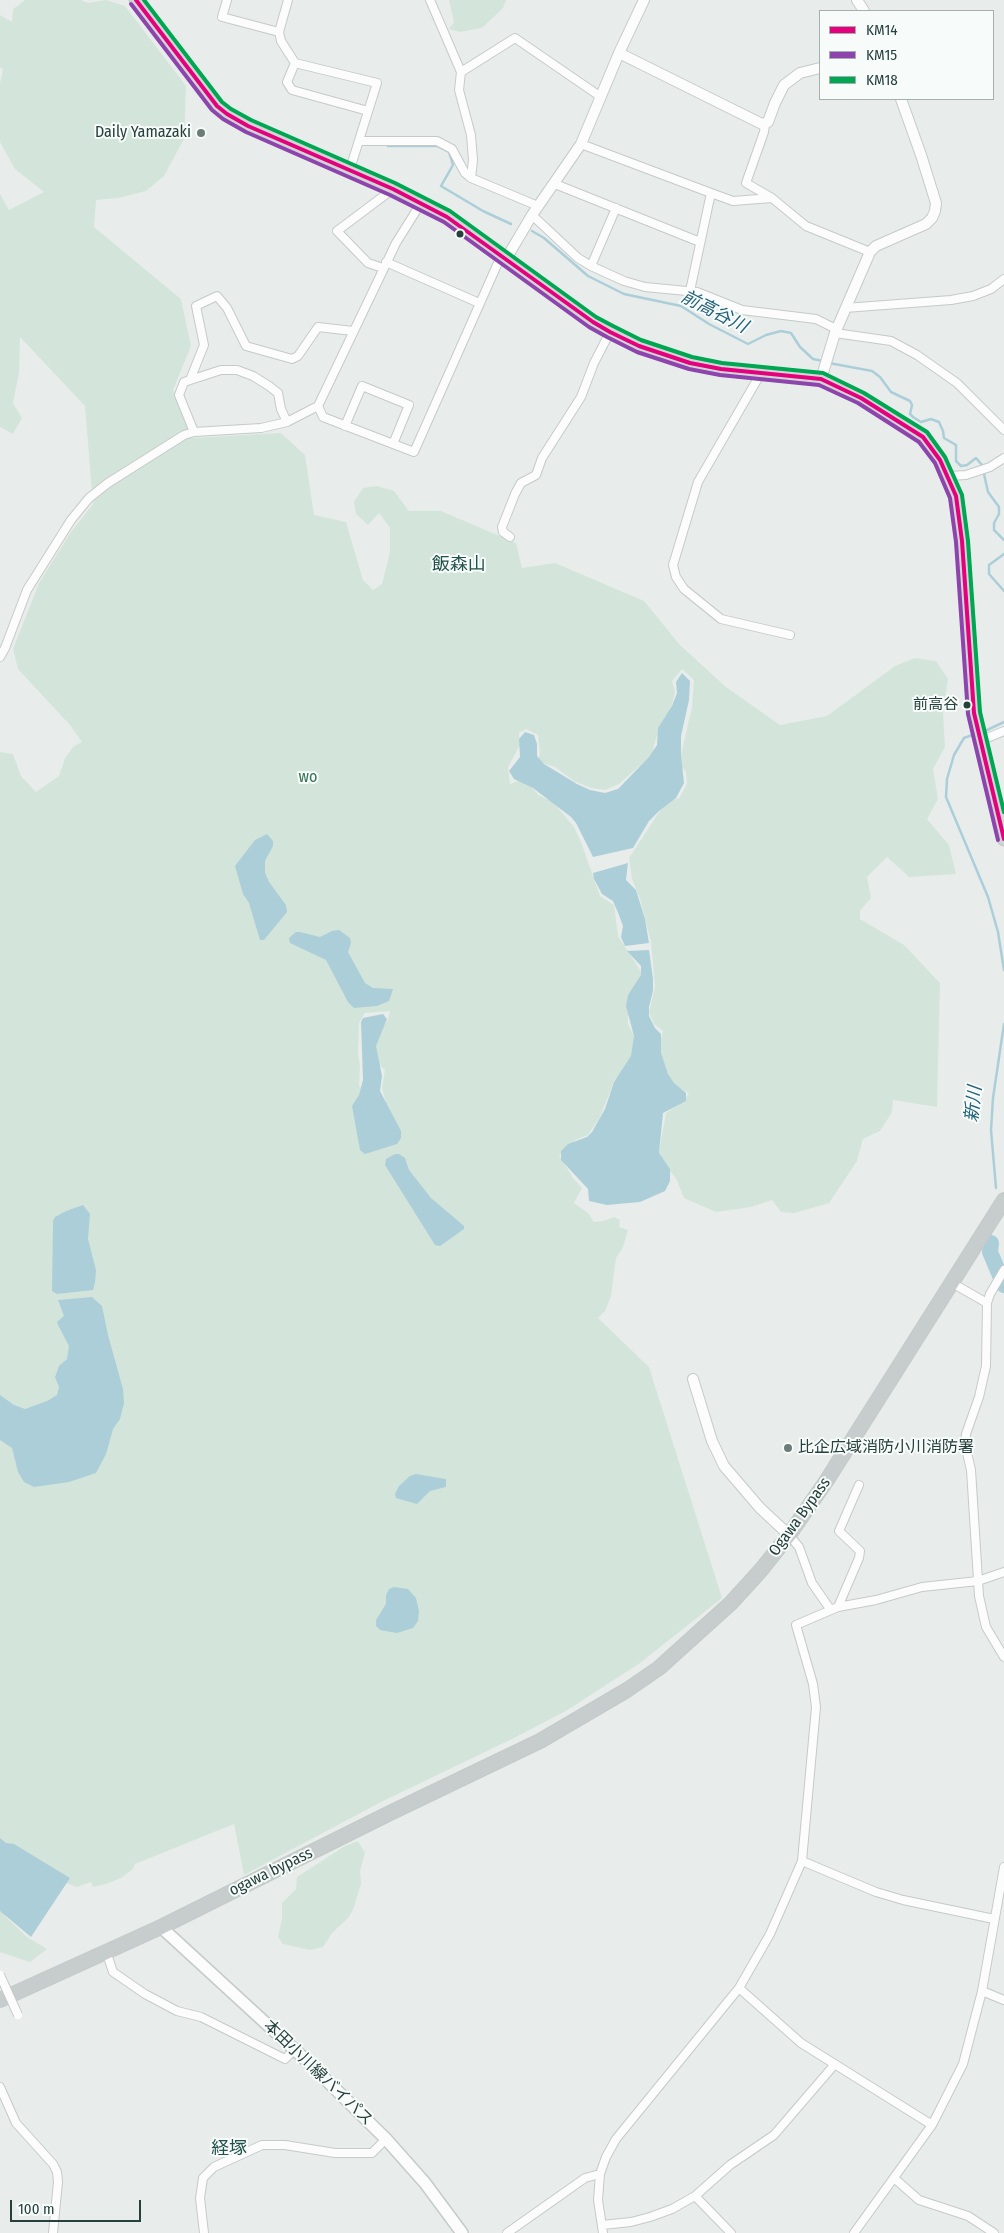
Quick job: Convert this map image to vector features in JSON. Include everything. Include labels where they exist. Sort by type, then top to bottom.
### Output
[{"type":"highway","name":"Ogawa Bypass","points":[[161,1927],[540,1741],[659,1668],[731,1603],[789,1535],[827,1480],[1004,1200]]},
{"type":"highway","points":[[0,2000],[161,1927]]},
{"type":"main road","points":[[136,0],[218,106],[227,114],[248,126],[350,169],[421,203],[469,231],[593,322],[610,332],[639,346],[690,363],[821,379],[847,390],[913,430],[932,448],[949,476],[956,496],[960,517],[970,674],[980,741],[1004,839]]},
{"type":"main road","name":"本田小川線バイパス","points":[[161,1927],[295,2049],[386,2139],[425,2184],[462,2233]]},
{"type":"street","points":[[227,0],[222,17],[279,32]]},
{"type":"street","points":[[288,0],[279,32],[281,40],[295,64],[377,83],[350,169]]},
{"type":"street","points":[[430,0],[461,72],[459,90],[471,135],[473,160],[471,178]]},
{"type":"street","points":[[318,406],[323,417],[414,452],[479,303],[504,257],[581,144],[619,53],[644,0]]},
{"type":"street","points":[[461,72],[515,38],[601,98]]},
{"type":"street","points":[[619,53],[765,125]]},
{"type":"street","points":[[295,64],[287,82],[292,90],[368,111]]},
{"type":"street","points":[[819,68],[800,73],[784,85],[765,125],[746,183],[772,198],[806,226],[870,252]]},
{"type":"street","points":[[821,379],[836,331],[870,252],[876,246],[926,224],[932,218],[935,211],[936,203],[901,100]]},
{"type":"street","points":[[359,141],[437,141],[452,149],[465,173],[471,178],[538,206]]},
{"type":"street","points":[[581,144],[733,201],[772,198]]},
{"type":"street","points":[[555,184],[700,242]]},
{"type":"street","points":[[393,189],[337,231],[368,263],[384,265],[479,303]]},
{"type":"street","points":[[690,291],[711,193]]},
{"type":"street","points":[[0,656],[6,648],[27,590],[71,520],[89,498],[184,434],[261,428],[287,422],[318,406],[384,265],[421,203]]},
{"type":"street","points":[[591,266],[616,208]]},
{"type":"street","points":[[532,215],[578,258],[591,266],[645,287],[690,291],[742,310],[816,318],[836,331],[891,341],[917,355],[957,383],[1004,430]]},
{"type":"street","points":[[845,308],[951,300],[973,296],[991,289],[1004,279]]},
{"type":"street","points":[[190,380],[204,345],[196,306],[217,296],[227,308],[246,346],[292,359],[298,356],[318,327],[353,331]]},
{"type":"street","points":[[510,537],[504,532],[502,527],[515,494],[521,483],[536,475],[542,458],[581,396],[610,332]]},
{"type":"street","points":[[194,432],[179,395],[184,382],[221,370],[237,370],[253,376],[278,393],[281,409],[287,422]]},
{"type":"street","points":[[761,373],[698,482],[673,565],[676,577],[684,588],[721,619],[790,635]]},
{"type":"street","points":[[345,426],[362,386],[409,405],[393,444]]},
{"type":"street","points":[[949,476],[966,475],[990,467],[1004,458]]},
{"type":"street","points":[[980,741],[1004,731]]},
{"type":"street","points":[[1004,1270],[995,1283],[987,1303],[986,1366],[979,1398],[966,1434],[965,1444],[972,1470],[979,1596],[986,1627],[1004,1658]]},
{"type":"street","points":[[952,1283],[987,1303]]},
{"type":"street","points":[[693,1380],[712,1441],[724,1466],[760,1508],[799,1547],[812,1583],[834,1608]]},
{"type":"street","points":[[834,1608],[859,1558],[860,1551],[839,1531],[858,1485]]},
{"type":"street","points":[[836,2064],[774,2135],[730,2165],[695,2196],[672,2209],[650,2218],[602,2229],[598,2200],[600,2174],[606,2156],[616,2139],[739,1988],[770,1934],[802,1861],[816,1707],[813,1684],[796,1625],[834,1608],[876,1600],[922,1587],[978,1581],[1004,1572]]},
{"type":"street","points":[[802,1861],[876,1892],[903,1900],[994,1919]]},
{"type":"street","points":[[854,2233],[932,2125],[963,2064],[982,1991],[1004,1867]]},
{"type":"street","points":[[106,1951],[113,1972],[145,1994],[177,2011],[200,2017],[285,2059],[295,2049]]},
{"type":"street","points":[[0,1975],[18,2015]]},
{"type":"street","points":[[739,1988],[801,2043],[932,2125]]},
{"type":"street","points":[[982,1991],[1004,2000]]},
{"type":"street","points":[[0,2087],[16,2123],[53,2164],[57,2172],[58,2182],[53,2233]]},
{"type":"street","points":[[204,2233],[200,2198],[203,2178],[214,2167],[262,2145],[284,2145],[335,2153],[372,2153],[386,2139]]},
{"type":"street","points":[[507,2233],[585,2178],[600,2174]]},
{"type":"street","points":[[894,2178],[919,2200],[968,2216],[994,2233]]},
{"type":"street","points":[[695,2196],[731,2233]]},
{"type":"green space","name":"wo","points":[[25,0],[81,0],[88,3],[106,0],[125,6],[186,86],[184,139],[164,176],[146,191],[118,198],[96,200],[94,227],[181,299],[191,346],[173,390],[193,438],[281,433],[305,455],[314,515],[346,522],[363,580],[373,590],[382,584],[390,552],[390,528],[379,513],[368,525],[356,514],[354,502],[363,488],[377,486],[394,491],[409,511],[441,511],[516,543],[522,568],[555,563],[644,601],[680,645],[726,687],[780,725],[827,716],[895,666],[915,658],[936,661],[948,679],[943,712],[945,747],[933,769],[938,799],[927,819],[949,845],[956,874],[909,877],[887,857],[867,877],[871,898],[860,911],[860,919],[904,945],[940,983],[937,1107],[893,1100],[892,1112],[880,1131],[863,1139],[857,1161],[829,1203],[795,1213],[781,1212],[772,1200],[751,1207],[716,1212],[684,1198],[676,1178],[658,1158],[666,1113],[684,1101],[689,1093],[672,1085],[658,1051],[663,1031],[654,1024],[649,1012],[655,987],[651,942],[640,899],[632,879],[629,858],[665,803],[679,798],[687,784],[686,772],[679,764],[692,707],[694,680],[682,669],[672,681],[675,692],[670,713],[661,724],[653,754],[619,784],[605,790],[591,788],[574,781],[555,767],[538,762],[540,753],[538,735],[526,729],[519,733],[520,745],[508,767],[510,784],[525,778],[538,795],[553,802],[574,827],[600,896],[614,905],[618,936],[644,976],[628,999],[628,1024],[634,1036],[634,1052],[629,1068],[615,1079],[600,1117],[588,1135],[577,1139],[559,1155],[573,1178],[582,1188],[574,1203],[588,1213],[594,1222],[614,1217],[620,1220],[619,1227],[628,1230],[623,1247],[616,1258],[611,1296],[605,1311],[598,1318],[649,1367],[722,1598],[640,1663],[566,1711],[381,1802],[244,1875],[234,1824],[135,1864],[133,1869],[121,1878],[93,1887],[91,1882],[77,1887],[66,1883],[0,1840],[0,752],[13,754],[21,776],[36,792],[59,776],[65,758],[74,746],[82,742],[70,725],[18,669],[13,649],[39,583],[71,532],[93,504],[85,406],[20,337],[19,373],[13,403],[22,418],[13,434],[0,427],[0,194],[9,210],[44,192],[15,169],[0,142],[0,83],[3,70],[0,67],[0,15],[12,22],[13,9]],"holes":[[[390,1011],[388,1020],[374,1038],[373,1059],[385,1070],[382,1088],[389,1115],[359,1086],[360,1066],[358,1053],[359,1023],[365,1013]]]},
{"type":"green space","points":[[449,0],[506,0],[503,8],[482,28],[460,32],[449,29],[454,22]]},
{"type":"green space","points":[[358,1841],[365,1853],[360,1871],[361,1884],[353,1910],[348,1918],[332,1933],[323,1947],[310,1950],[283,1944],[278,1937],[282,1919],[282,1903],[296,1889],[297,1877],[345,1846]]},
{"type":"green space","points":[[0,1907],[6,1917],[27,1937],[47,1949],[30,1962],[0,1952]]},
{"type":"water","points":[[682,673],[690,681],[689,700],[681,736],[684,783],[676,798],[649,821],[633,848],[593,857],[571,817],[533,788],[514,779],[509,771],[520,757],[519,739],[525,732],[534,735],[537,744],[537,756],[544,764],[577,784],[590,790],[605,793],[618,789],[649,757],[657,745],[658,728],[672,706],[677,693],[676,682]]},
{"type":"water","points":[[267,834],[273,841],[273,846],[265,861],[265,873],[269,882],[286,905],[287,912],[264,940],[260,940],[235,866],[255,840]]},
{"type":"water","points":[[628,863],[626,880],[636,890],[645,919],[649,943],[625,946],[621,937],[623,926],[613,901],[602,894],[593,873]]},
{"type":"water","points":[[339,930],[350,938],[351,943],[348,952],[365,983],[373,988],[393,989],[389,1001],[377,1006],[354,1008],[348,1002],[326,960],[290,943],[289,938],[296,932],[320,937]]},
{"type":"water","points":[[649,950],[653,991],[649,1016],[655,1028],[661,1034],[661,1053],[668,1074],[674,1083],[686,1093],[686,1101],[663,1113],[659,1153],[670,1169],[670,1181],[665,1191],[640,1202],[607,1205],[589,1201],[588,1189],[561,1160],[561,1151],[568,1144],[587,1137],[592,1132],[605,1109],[614,1082],[631,1056],[634,1036],[626,1006],[628,995],[641,975],[641,966],[627,951]]},
{"type":"water","points":[[383,1014],[387,1019],[376,1046],[382,1076],[380,1091],[401,1131],[401,1138],[397,1144],[365,1154],[360,1150],[352,1106],[359,1095],[363,1080],[361,1022],[363,1018]]},
{"type":"water","points":[[395,1154],[405,1158],[409,1170],[431,1198],[464,1226],[464,1229],[440,1246],[435,1245],[385,1165],[386,1159]]},
{"type":"water","points":[[83,1205],[90,1214],[88,1239],[96,1270],[93,1290],[57,1294],[52,1291],[53,1221],[55,1217],[66,1211]]},
{"type":"water","points":[[92,1297],[102,1306],[123,1389],[124,1403],[120,1419],[113,1429],[106,1454],[96,1473],[69,1482],[34,1487],[24,1482],[18,1472],[12,1448],[0,1440],[0,1395],[14,1405],[25,1409],[57,1395],[59,1387],[55,1377],[59,1366],[67,1359],[69,1346],[57,1322],[64,1316],[58,1300]]},
{"type":"water","points":[[416,1474],[446,1479],[446,1487],[430,1491],[417,1504],[396,1498],[395,1494],[399,1486],[410,1476]]},
{"type":"water","points":[[394,1587],[408,1589],[416,1598],[419,1611],[418,1621],[413,1628],[397,1633],[380,1630],[376,1626],[376,1620],[386,1604],[386,1595],[389,1589]]},
{"type":"water","points":[[0,1838],[6,1843],[14,1844],[70,1878],[31,1937],[0,1911]]},
{"type":"waterway","points":[[388,146],[437,146],[449,152],[453,165],[441,186],[483,211],[511,224]]},
{"type":"waterway","name":"前高谷川","points":[[532,231],[544,238],[588,276],[624,294],[681,306],[709,324],[748,344],[766,335],[781,331],[791,333],[800,347],[813,359],[823,361]]},
{"type":"waterway","name":"前高谷川","points":[[829,363],[872,371],[880,377],[891,392],[910,401],[912,405],[910,414],[913,417],[921,422],[931,419],[939,422],[944,438],[956,445],[956,461],[961,466],[967,465],[976,458],[982,465],[988,492],[999,507],[994,530],[1004,540]]},
{"type":"waterway","name":"前高谷川","points":[[1004,554],[989,565],[989,574],[1004,591]]},
{"type":"waterway","name":"新川","points":[[983,732],[1004,722]]},
{"type":"waterway","name":"新川","points":[[975,734],[964,738],[954,755],[947,779],[946,797],[988,897],[998,932],[1004,970]]},
{"type":"waterway","name":"新川","points":[[996,1188],[991,1130],[993,1098],[1004,1024]]},
{"type":"waterway","name":"新川","points":[[991,1243],[990,1252],[1004,1285]]},
{"type":"transit line","name":"KM14","points":[[136,0],[217,106],[227,114],[248,126],[393,189],[447,217],[593,322],[610,332],[639,346],[690,363],[721,369],[821,379],[861,398],[923,437],[940,460],[956,496],[962,541],[974,713],[1004,839]]},
{"type":"transit line","name":"KM18","points":[[144,0],[222,102],[231,109],[251,120],[395,183],[450,211],[596,317],[641,340],[692,357],[722,363],[823,373],[864,393],[927,432],[945,457],[962,495],[968,541],[980,712],[1004,812]]},
{"type":"transit line","name":"KM15","points":[[131,4],[212,110],[223,119],[246,132],[390,195],[444,222],[589,327],[637,352],[689,369],[720,375],[819,385],[858,403],[919,442],[935,463],[950,498],[956,542],[968,714],[998,840]]},
{"type":"place","name":"Daily Yamazaki","points":[[201,133]]},
{"type":"place","name":"前高谷","points":[[967,705]]},
{"type":"place","name":"比企広域消防小川消防署","points":[[788,1448]]},
{"type":"district","name":"飯森山","points":[[459,565]]},
{"type":"district","name":"経塚","points":[[229,2149]]}]
